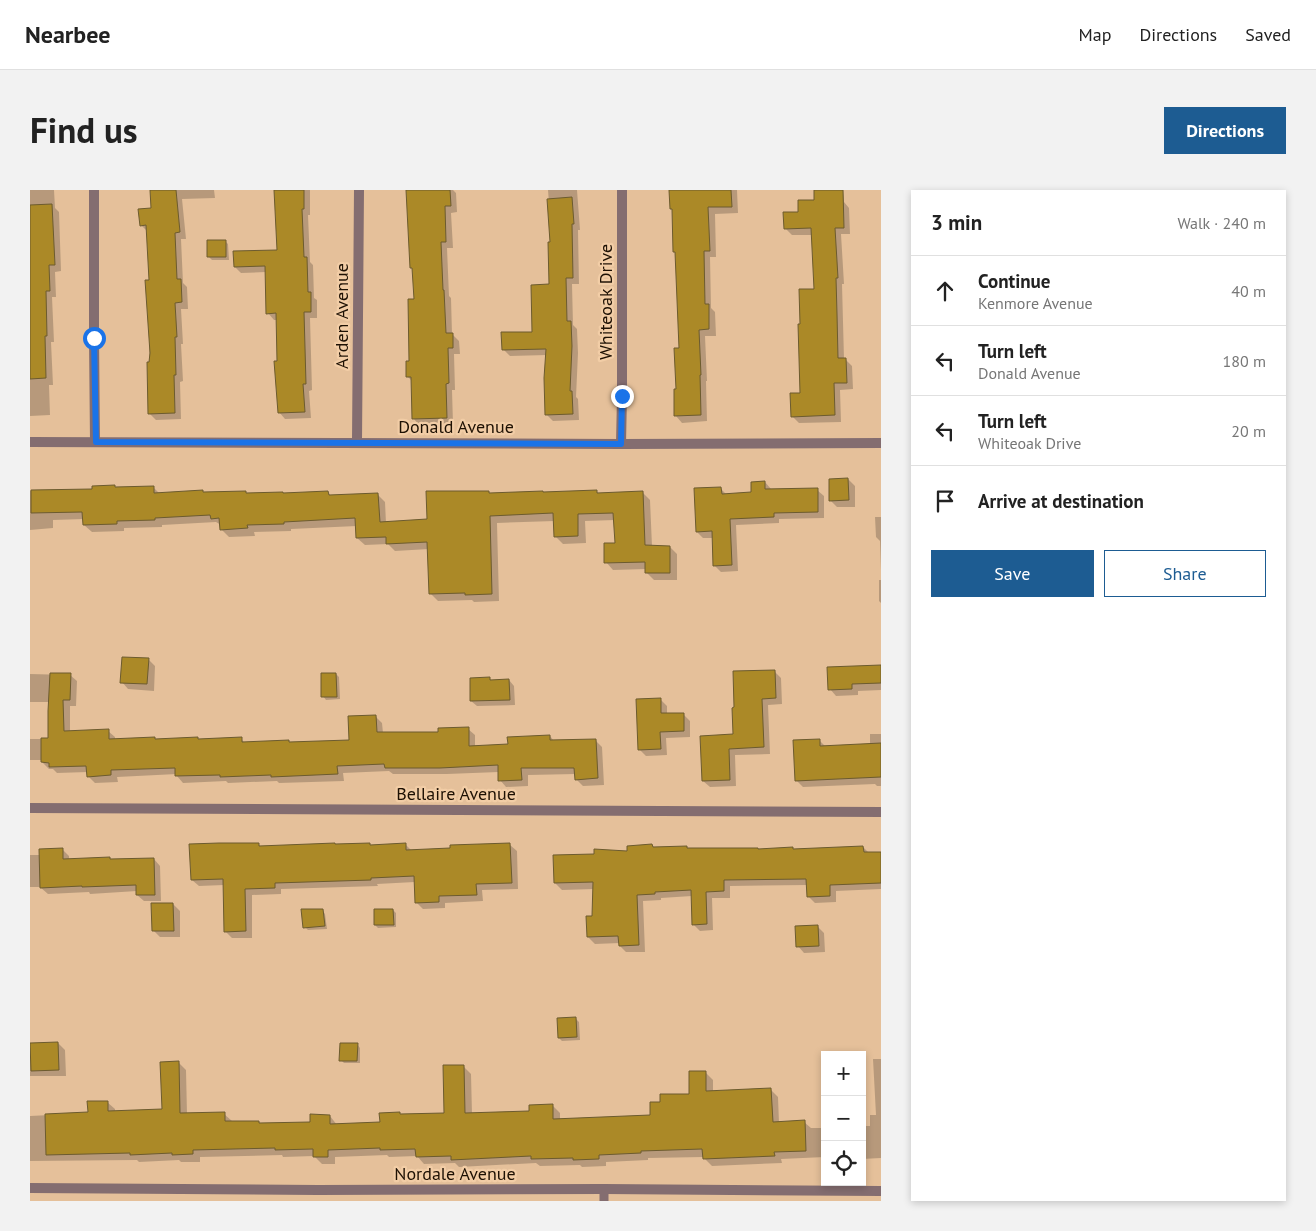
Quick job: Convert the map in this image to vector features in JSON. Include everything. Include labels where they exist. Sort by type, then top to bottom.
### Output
[{"type":"street","points":[[94,190],[96,442]]},
{"type":"street","name":"Arden Avenue","points":[[357,442],[359,190]]},
{"type":"street","name":"Whiteoak Drive","points":[[621,444],[622,190]]},
{"type":"street","name":"Donald Avenue","points":[[30,442],[881,443]]},
{"type":"street","name":"Bellaire Avenue","points":[[30,808],[881,812]]},
{"type":"street","name":"Nordale Avenue","points":[[30,1188],[318,1196],[604,1189],[881,1191]]},
{"type":"lane","points":[[604,1189],[604,1201]]},
{"type":"building","points":[[150,190],[176,190],[180,232],[175,233],[177,279],[181,279],[182,302],[175,303],[177,337],[175,337],[176,375],[174,375],[175,413],[148,414],[147,362],[149,362],[150,353],[145,280],[149,280],[146,225],[140,226],[138,209],[151,208]]},
{"type":"building","points":[[274,190],[304,190],[304,209],[302,209],[304,257],[307,257],[308,292],[311,292],[311,312],[304,312],[306,384],[303,384],[305,412],[278,413],[274,361],[277,361],[276,313],[266,314],[265,266],[234,267],[233,251],[277,250]]},
{"type":"building","points":[[406,190],[450,190],[451,206],[445,206],[446,242],[441,242],[446,333],[453,333],[453,348],[448,348],[447,418],[412,419],[411,377],[406,377],[406,361],[409,361],[408,299],[414,299],[412,268],[410,268]]},
{"type":"building","points":[[669,190],[731,190],[732,207],[708,207],[710,251],[704,251],[705,304],[709,304],[709,329],[699,330],[701,415],[674,416],[674,389],[676,389],[674,348],[679,348],[675,252],[673,252],[672,209],[670,209]]},
{"type":"building","points":[[814,190],[843,190],[844,228],[835,228],[838,278],[836,278],[838,358],[846,358],[847,383],[834,383],[835,415],[791,417],[790,393],[800,393],[799,289],[814,289],[811,228],[784,229],[783,212],[798,212],[798,200],[814,200]]},
{"type":"building","points":[[572,197],[574,224],[572,224],[573,278],[566,278],[567,321],[571,321],[570,391],[572,391],[573,414],[545,415],[544,378],[546,349],[502,350],[501,332],[532,332],[531,285],[549,284],[548,242],[550,242],[547,199]]},
{"type":"building","points":[[52,204],[55,265],[49,265],[50,291],[46,291],[46,378],[30,379],[30,205]]},
{"type":"building","points":[[207,240],[226,240],[226,257],[207,257]]},
{"type":"building","points":[[848,478],[849,500],[829,501],[829,479]]},
{"type":"building","points":[[765,481],[765,489],[818,488],[818,512],[774,513],[774,517],[730,519],[732,565],[713,566],[712,531],[696,532],[694,488],[721,487],[722,494],[751,492],[751,482]]},
{"type":"building","points":[[115,485],[115,487],[154,486],[154,493],[203,490],[203,492],[246,491],[246,493],[328,491],[329,495],[378,493],[380,522],[427,519],[426,491],[489,491],[489,493],[597,490],[597,493],[643,491],[645,545],[670,546],[670,573],[645,573],[645,562],[604,563],[604,543],[615,543],[613,513],[578,514],[578,536],[554,537],[553,513],[490,516],[492,594],[465,595],[465,593],[429,594],[427,542],[386,544],[386,537],[356,538],[355,518],[247,525],[248,528],[220,530],[219,518],[211,519],[210,515],[117,521],[117,524],[83,525],[82,512],[31,513],[31,490],[92,489],[92,486]]},
{"type":"building","points":[[122,657],[149,658],[147,684],[120,683]]},
{"type":"building","points":[[881,665],[881,683],[852,684],[852,689],[828,690],[827,667]]},
{"type":"building","points":[[775,670],[776,698],[762,699],[764,747],[729,749],[730,780],[702,781],[700,736],[733,734],[733,671]]},
{"type":"building","points":[[50,673],[71,673],[70,700],[63,700],[64,731],[109,729],[109,739],[242,737],[242,742],[349,740],[348,716],[376,715],[377,732],[438,732],[438,728],[469,727],[469,746],[508,744],[507,737],[550,735],[550,740],[596,739],[598,778],[575,780],[574,768],[521,768],[522,780],[498,781],[498,765],[385,768],[384,764],[337,766],[338,774],[271,777],[271,775],[175,776],[175,768],[111,770],[111,775],[87,777],[86,766],[49,767],[49,763],[41,762],[41,738],[48,738]]},
{"type":"building","points":[[321,673],[336,673],[337,697],[321,697]]},
{"type":"building","points":[[490,677],[490,680],[509,679],[510,700],[470,701],[470,678]]},
{"type":"building","points":[[661,698],[661,713],[684,713],[684,731],[660,732],[661,749],[638,750],[636,699]]},
{"type":"building","points":[[820,739],[820,746],[881,743],[881,777],[795,781],[793,740]]},
{"type":"building","points":[[259,843],[259,846],[406,843],[406,850],[450,848],[450,845],[510,843],[512,883],[476,884],[477,895],[439,896],[439,902],[415,903],[414,876],[371,878],[371,880],[275,883],[275,888],[245,889],[246,931],[224,932],[223,879],[191,880],[189,844]]},
{"type":"building","points":[[652,844],[653,847],[687,846],[687,848],[758,849],[863,846],[864,852],[881,852],[881,883],[830,885],[830,896],[807,897],[806,879],[724,880],[724,891],[706,892],[707,924],[692,925],[691,890],[637,895],[639,945],[619,946],[618,936],[587,937],[586,916],[592,916],[593,882],[554,883],[553,855],[594,854],[594,849],[627,851],[627,846]]},
{"type":"building","points":[[63,848],[63,859],[154,858],[155,895],[136,895],[136,885],[40,888],[39,849]]},
{"type":"building","points":[[151,903],[173,903],[174,931],[152,931]]},
{"type":"building","points":[[301,909],[323,909],[325,926],[303,928]]},
{"type":"building","points":[[374,909],[393,909],[394,925],[374,925]]},
{"type":"building","points":[[818,925],[819,946],[796,947],[795,926]]},
{"type":"building","points":[[576,1017],[577,1037],[558,1038],[557,1018]]},
{"type":"building","points":[[58,1042],[59,1070],[31,1071],[30,1043]]},
{"type":"building","points":[[340,1043],[358,1043],[357,1061],[339,1061]]},
{"type":"building","points":[[179,1061],[180,1113],[225,1112],[225,1121],[259,1121],[259,1123],[310,1122],[310,1114],[330,1115],[330,1124],[380,1122],[379,1113],[444,1113],[443,1065],[464,1065],[465,1113],[529,1111],[529,1105],[553,1104],[553,1119],[650,1115],[650,1102],[660,1102],[660,1094],[689,1094],[689,1071],[706,1071],[706,1091],[771,1088],[773,1122],[805,1120],[806,1151],[774,1152],[775,1156],[703,1159],[702,1149],[641,1151],[641,1153],[599,1155],[599,1159],[573,1160],[573,1158],[531,1159],[531,1156],[451,1160],[451,1156],[416,1157],[415,1149],[380,1150],[380,1148],[328,1150],[328,1157],[313,1157],[313,1149],[275,1150],[275,1148],[193,1150],[193,1154],[172,1155],[172,1153],[130,1155],[130,1153],[46,1155],[45,1114],[88,1112],[87,1101],[108,1101],[108,1111],[162,1109],[160,1062]]},
{"type":"route","points":[[94,338],[96,442],[621,444],[622,396]]}]
